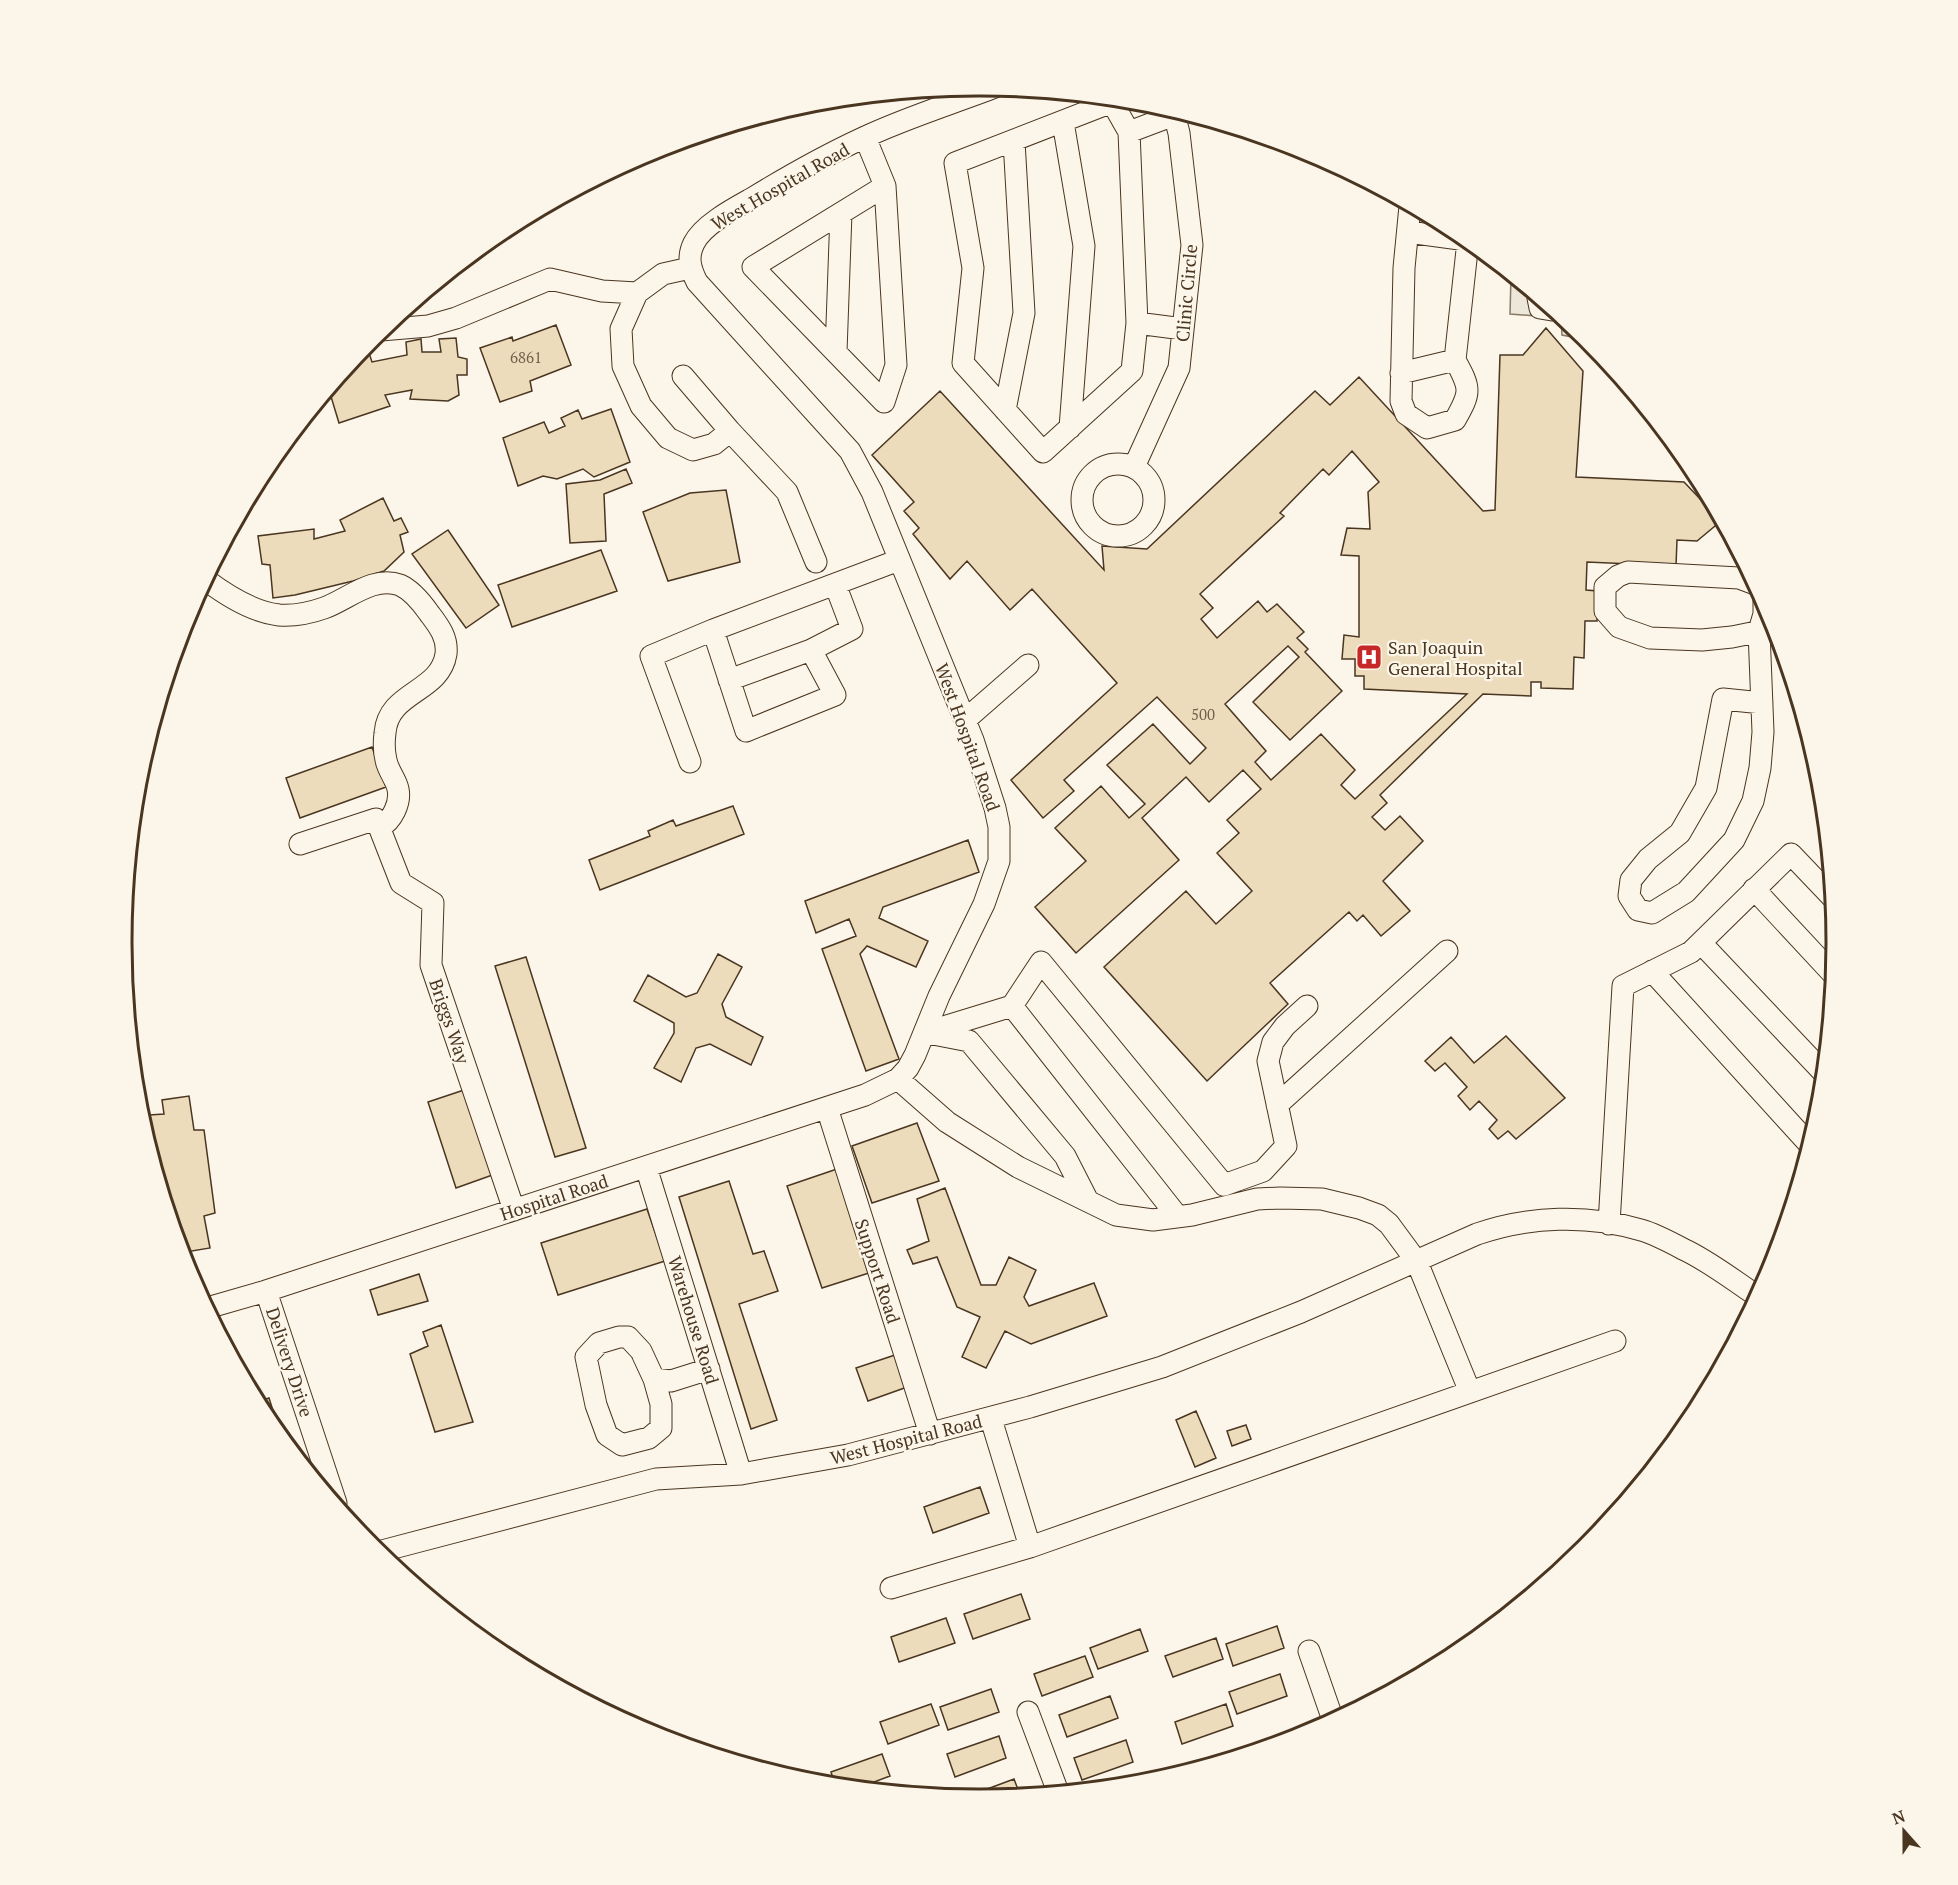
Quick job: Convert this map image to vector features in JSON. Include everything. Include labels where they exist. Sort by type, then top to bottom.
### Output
[{"type":"street","name":"West Hospital Road","points":[[898,1079],[908,1068],[915,1055],[939,996],[984,904],[999,861],[999,827],[995,808],[965,720],[872,492],[850,451],[697,282],[690,268],[690,255],[694,241],[728,212],[805,167],[865,137],[971,96]]},
{"type":"street","points":[[1104,105],[956,163],[973,268],[963,363],[1043,452],[1132,371],[1137,323],[1129,132],[1115,107]]},
{"type":"street","points":[[1129,132],[1165,117]]},
{"type":"street","name":"Clinic Circle","points":[[1134,467],[1179,368],[1192,245],[1176,120]]},
{"type":"street","points":[[1063,122],[1084,246],[1070,428]]},
{"type":"street","points":[[865,137],[885,186],[896,365],[884,402],[753,267],[885,186]]},
{"type":"street","points":[[1005,410],[1024,313],[1014,141]]},
{"type":"street","points":[[836,352],[841,213]]},
{"type":"street","points":[[1409,214],[1404,268],[1401,401],[1406,414],[1426,428],[1455,420],[1467,399],[1466,379],[1455,360],[1467,252]]},
{"type":"street","points":[[1408,232],[1446,237]]},
{"type":"street","points":[[690,268],[663,274],[637,293],[621,329],[622,366],[641,406],[668,438],[693,450],[714,444],[730,431]]},
{"type":"street","points":[[397,329],[444,322],[550,279],[602,291],[637,293]]},
{"type":"street","points":[[1137,323],[1183,329]]},
{"type":"street","points":[[1401,373],[1455,360]]},
{"type":"street","points":[[683,376],[787,492],[816,562]]},
{"type":"street","points":[[690,762],[651,656],[713,630],[899,560]]},
{"type":"street","points":[[1743,580],[1628,572],[1618,576],[1605,587],[1605,611],[1619,627],[1650,638],[1702,640],[1765,630]]},
{"type":"street","points":[[213,584],[243,602],[279,615],[307,613],[324,608],[372,585],[397,584],[406,588],[427,610],[444,638],[446,652],[444,663],[432,680],[406,697],[393,711],[385,729],[385,759],[399,790],[396,809],[385,825],[380,827],[376,819],[300,844]]},
{"type":"street","points":[[729,680],[812,650],[852,629],[835,584]]},
{"type":"street","points":[[713,630],[746,731],[835,695],[812,650]]},
{"type":"street","points":[[1762,703],[1723,699],[1706,788],[1680,833],[1648,859],[1631,880],[1629,896],[1638,910],[1652,914],[1686,892],[1734,840],[1753,801],[1760,768],[1763,732],[1762,703],[1767,634]]},
{"type":"street","points":[[965,720],[1028,665]]},
{"type":"street","name":"Briggs Way","points":[[380,827],[401,883],[433,903],[431,965],[514,1210]]},
{"type":"street","points":[[1609,1224],[1623,986],[1691,952],[1791,854],[1824,889]]},
{"type":"street","points":[[1754,889],[1825,966]]},
{"type":"street","points":[[1701,943],[1816,1065]]},
{"type":"street","points":[[1277,1105],[1448,951]]},
{"type":"street","points":[[924,1033],[1012,1006],[1041,962],[1224,1185],[1263,1171],[1286,1146],[1268,1061],[1273,1042],[1285,1026],[1307,1006]]},
{"type":"street","points":[[1652,971],[1803,1137]]},
{"type":"street","points":[[1012,1006],[1178,1217]]},
{"type":"street","points":[[924,1033],[969,1041],[1065,1156],[1088,1201]]},
{"type":"street","points":[[898,1079],[947,1122],[1018,1167],[1116,1215],[1153,1220],[1178,1217],[1257,1199],[1280,1198],[1322,1199],[1378,1215],[1389,1224],[1417,1262],[1470,1392]]},
{"type":"street","name":"Hospital Road","points":[[215,1306],[827,1108],[865,1095],[898,1079]]},
{"type":"street","name":"Support Road","points":[[827,1108],[930,1434]]},
{"type":"street","name":"Warehouse Road","points":[[646,1167],[741,1473]]},
{"type":"street","name":"West Hospital Road","points":[[389,1549],[656,1479],[741,1473],[848,1455],[991,1419],[1162,1367],[1301,1312],[1499,1226],[1538,1220],[1579,1220],[1643,1231],[1685,1250],[1750,1291]]},
{"type":"street","name":"Delivery Drive","points":[[266,1291],[330,1486]]},
{"type":"street","points":[[619,1337],[628,1337],[641,1351],[654,1379],[661,1404],[661,1428],[649,1438],[621,1445],[607,1435],[596,1405],[586,1357],[599,1343],[619,1337]]},
{"type":"street","points":[[891,1587],[1030,1547],[1615,1341]]},
{"type":"street","points":[[654,1379],[671,1381],[707,1362]]},
{"type":"street","points":[[991,1419],[1030,1547]]},
{"type":"street","points":[[1309,1651],[1330,1712]]},
{"type":"street","points":[[1028,1712],[1055,1785]]},
{"type":"shaded area","points":[[1511,285],[1549,317],[1510,314]]},
{"type":"shaded area","points":[[1562,329],[1570,337],[1562,335]]},
{"type":"building","points":[[556,325],[571,365],[530,381],[532,391],[500,402],[480,348],[512,337],[513,341]]},
{"type":"building","points":[[1546,328],[1583,371],[1576,477],[1684,482],[1699,498],[1715,526],[1697,541],[1677,540],[1676,566],[1587,562],[1586,590],[1598,591],[1597,621],[1585,621],[1584,658],[1574,657],[1573,689],[1541,688],[1541,682],[1531,682],[1531,696],[1483,694],[1380,795],[1387,803],[1372,817],[1385,830],[1400,816],[1423,841],[1383,881],[1410,911],[1381,936],[1363,915],[1357,921],[1349,912],[1270,983],[1288,1004],[1207,1081],[1104,967],[1186,891],[1216,924],[1252,891],[1217,853],[1239,833],[1227,820],[1261,789],[1243,770],[1209,802],[1186,777],[1142,818],[1179,860],[1076,953],[1035,907],[1086,861],[1055,828],[1101,786],[1129,818],[1145,804],[1107,765],[1153,724],[1190,764],[1206,748],[1157,697],[1064,780],[1074,791],[1043,818],[1011,780],[1117,683],[1032,589],[1010,610],[967,561],[950,579],[913,534],[919,528],[904,511],[914,502],[872,455],[940,391],[1104,570],[1102,546],[1147,549],[1315,391],[1330,405],[1359,377],[1483,511],[1495,510],[1500,355],[1523,355]],"holes":[[[1352,451],[1379,482],[1368,492],[1370,529],[1347,528],[1341,555],[1359,556],[1359,637],[1344,635],[1342,659],[1355,659],[1355,676],[1364,676],[1364,689],[1467,694],[1355,799],[1341,785],[1355,770],[1321,734],[1271,780],[1255,762],[1266,751],[1225,704],[1288,646],[1299,657],[1253,702],[1290,740],[1342,691],[1305,652],[1308,649],[1297,638],[1304,632],[1277,604],[1267,612],[1258,601],[1217,638],[1201,619],[1213,608],[1200,594],[1284,516],[1280,513],[1323,469],[1329,475]]]},
{"type":"building","points":[[456,338],[458,357],[467,359],[467,375],[457,375],[459,395],[448,401],[410,399],[412,390],[385,395],[390,406],[339,423],[331,398],[370,355],[372,362],[407,355],[406,342],[421,339],[422,352],[441,352],[439,339]]},
{"type":"building","points":[[611,409],[630,462],[594,477],[583,469],[557,479],[543,476],[518,486],[503,438],[544,422],[549,433],[565,426],[561,418],[578,410],[582,419]]},
{"type":"building","points":[[626,469],[632,483],[604,494],[606,541],[570,543],[566,484],[600,480]]},
{"type":"building","points":[[726,490],[740,562],[668,581],[643,512],[690,493]]},
{"type":"building","points":[[383,498],[394,521],[401,518],[408,532],[400,535],[404,552],[384,571],[353,581],[273,598],[270,565],[262,564],[258,536],[314,529],[314,539],[345,531],[340,520]]},
{"type":"building","points":[[448,530],[499,605],[466,628],[412,554]]},
{"type":"building","points":[[601,550],[617,591],[512,627],[498,585]]},
{"type":"building","points":[[372,747],[386,787],[300,818],[286,778]]},
{"type":"building","points":[[733,806],[744,834],[600,890],[589,860],[650,836],[648,831],[673,820],[676,826]]},
{"type":"building","points":[[968,840],[979,872],[883,907],[879,918],[928,941],[916,967],[867,946],[860,954],[899,1059],[866,1071],[822,949],[856,936],[849,919],[816,933],[805,901]]},
{"type":"building","points":[[718,954],[742,967],[722,1004],[726,1017],[763,1037],[751,1065],[710,1044],[696,1048],[681,1082],[654,1068],[674,1033],[674,1023],[634,1001],[648,975],[686,997],[697,993]]},
{"type":"building","points":[[526,957],[586,1148],[555,1157],[495,966]]},
{"type":"building","points":[[1506,1036],[1565,1098],[1516,1139],[1508,1131],[1498,1139],[1489,1129],[1497,1120],[1479,1101],[1470,1110],[1458,1096],[1467,1087],[1445,1063],[1435,1071],[1425,1061],[1451,1037],[1474,1063]]},
{"type":"building","points":[[470,1088],[498,1173],[456,1188],[428,1102]]},
{"type":"building","points":[[189,1096],[194,1130],[204,1130],[215,1213],[204,1216],[210,1248],[191,1251],[177,1215],[161,1162],[151,1115],[164,1114],[162,1100]]},
{"type":"building","points":[[917,1123],[939,1181],[872,1203],[852,1146]]},
{"type":"building","points":[[837,1169],[872,1272],[822,1288],[787,1186]]},
{"type":"building","points":[[729,1181],[753,1254],[764,1251],[778,1291],[739,1304],[777,1420],[751,1429],[679,1197]]},
{"type":"building","points":[[945,1188],[981,1285],[996,1285],[1009,1257],[1036,1270],[1024,1297],[1029,1306],[1094,1283],[1107,1316],[1031,1344],[1005,1331],[986,1368],[962,1357],[980,1317],[957,1307],[937,1257],[913,1264],[907,1250],[929,1241],[917,1199]]},
{"type":"building","points":[[647,1209],[665,1261],[558,1295],[541,1243]]},
{"type":"building","points":[[419,1274],[428,1301],[378,1315],[370,1290]]},
{"type":"building","points":[[441,1325],[473,1422],[435,1432],[410,1354],[428,1346],[423,1332]]},
{"type":"building","points":[[898,1354],[910,1386],[868,1401],[856,1368]]},
{"type":"building","points":[[1196,1411],[1216,1458],[1195,1467],[1176,1420]]},
{"type":"building","points":[[1246,1425],[1251,1439],[1232,1446],[1227,1431]]},
{"type":"building","points":[[980,1487],[989,1513],[933,1533],[924,1507]]},
{"type":"building","points":[[1021,1594],[1030,1619],[973,1639],[964,1614]]},
{"type":"building","points":[[946,1618],[955,1643],[899,1662],[891,1637]]},
{"type":"building","points":[[1277,1626],[1284,1648],[1233,1666],[1226,1644]]},
{"type":"building","points":[[1140,1629],[1148,1651],[1098,1669],[1090,1648]]},
{"type":"building","points":[[1216,1638],[1223,1659],[1173,1677],[1165,1656]]},
{"type":"building","points":[[1085,1656],[1093,1677],[1042,1696],[1034,1674]]},
{"type":"building","points":[[1280,1674],[1287,1696],[1237,1714],[1229,1692]]},
{"type":"building","points":[[991,1689],[999,1712],[948,1730],[940,1707]]},
{"type":"building","points":[[1110,1696],[1118,1718],[1067,1737],[1059,1715]]},
{"type":"building","points":[[931,1704],[939,1725],[888,1744],[880,1722]]},
{"type":"building","points":[[1226,1704],[1233,1726],[1182,1744],[1175,1722]]},
{"type":"building","points":[[999,1736],[1006,1758],[955,1777],[947,1754]]},
{"type":"building","points":[[1126,1740],[1133,1762],[1082,1780],[1074,1758]]},
{"type":"building","points":[[882,1754],[890,1776],[873,1782],[832,1776],[831,1772]]},
{"type":"building","points":[[1014,1779],[1017,1788],[988,1789]]},
{"type":"place","name":"San Joaquin General Hospital","points":[[1369,657]]}]
